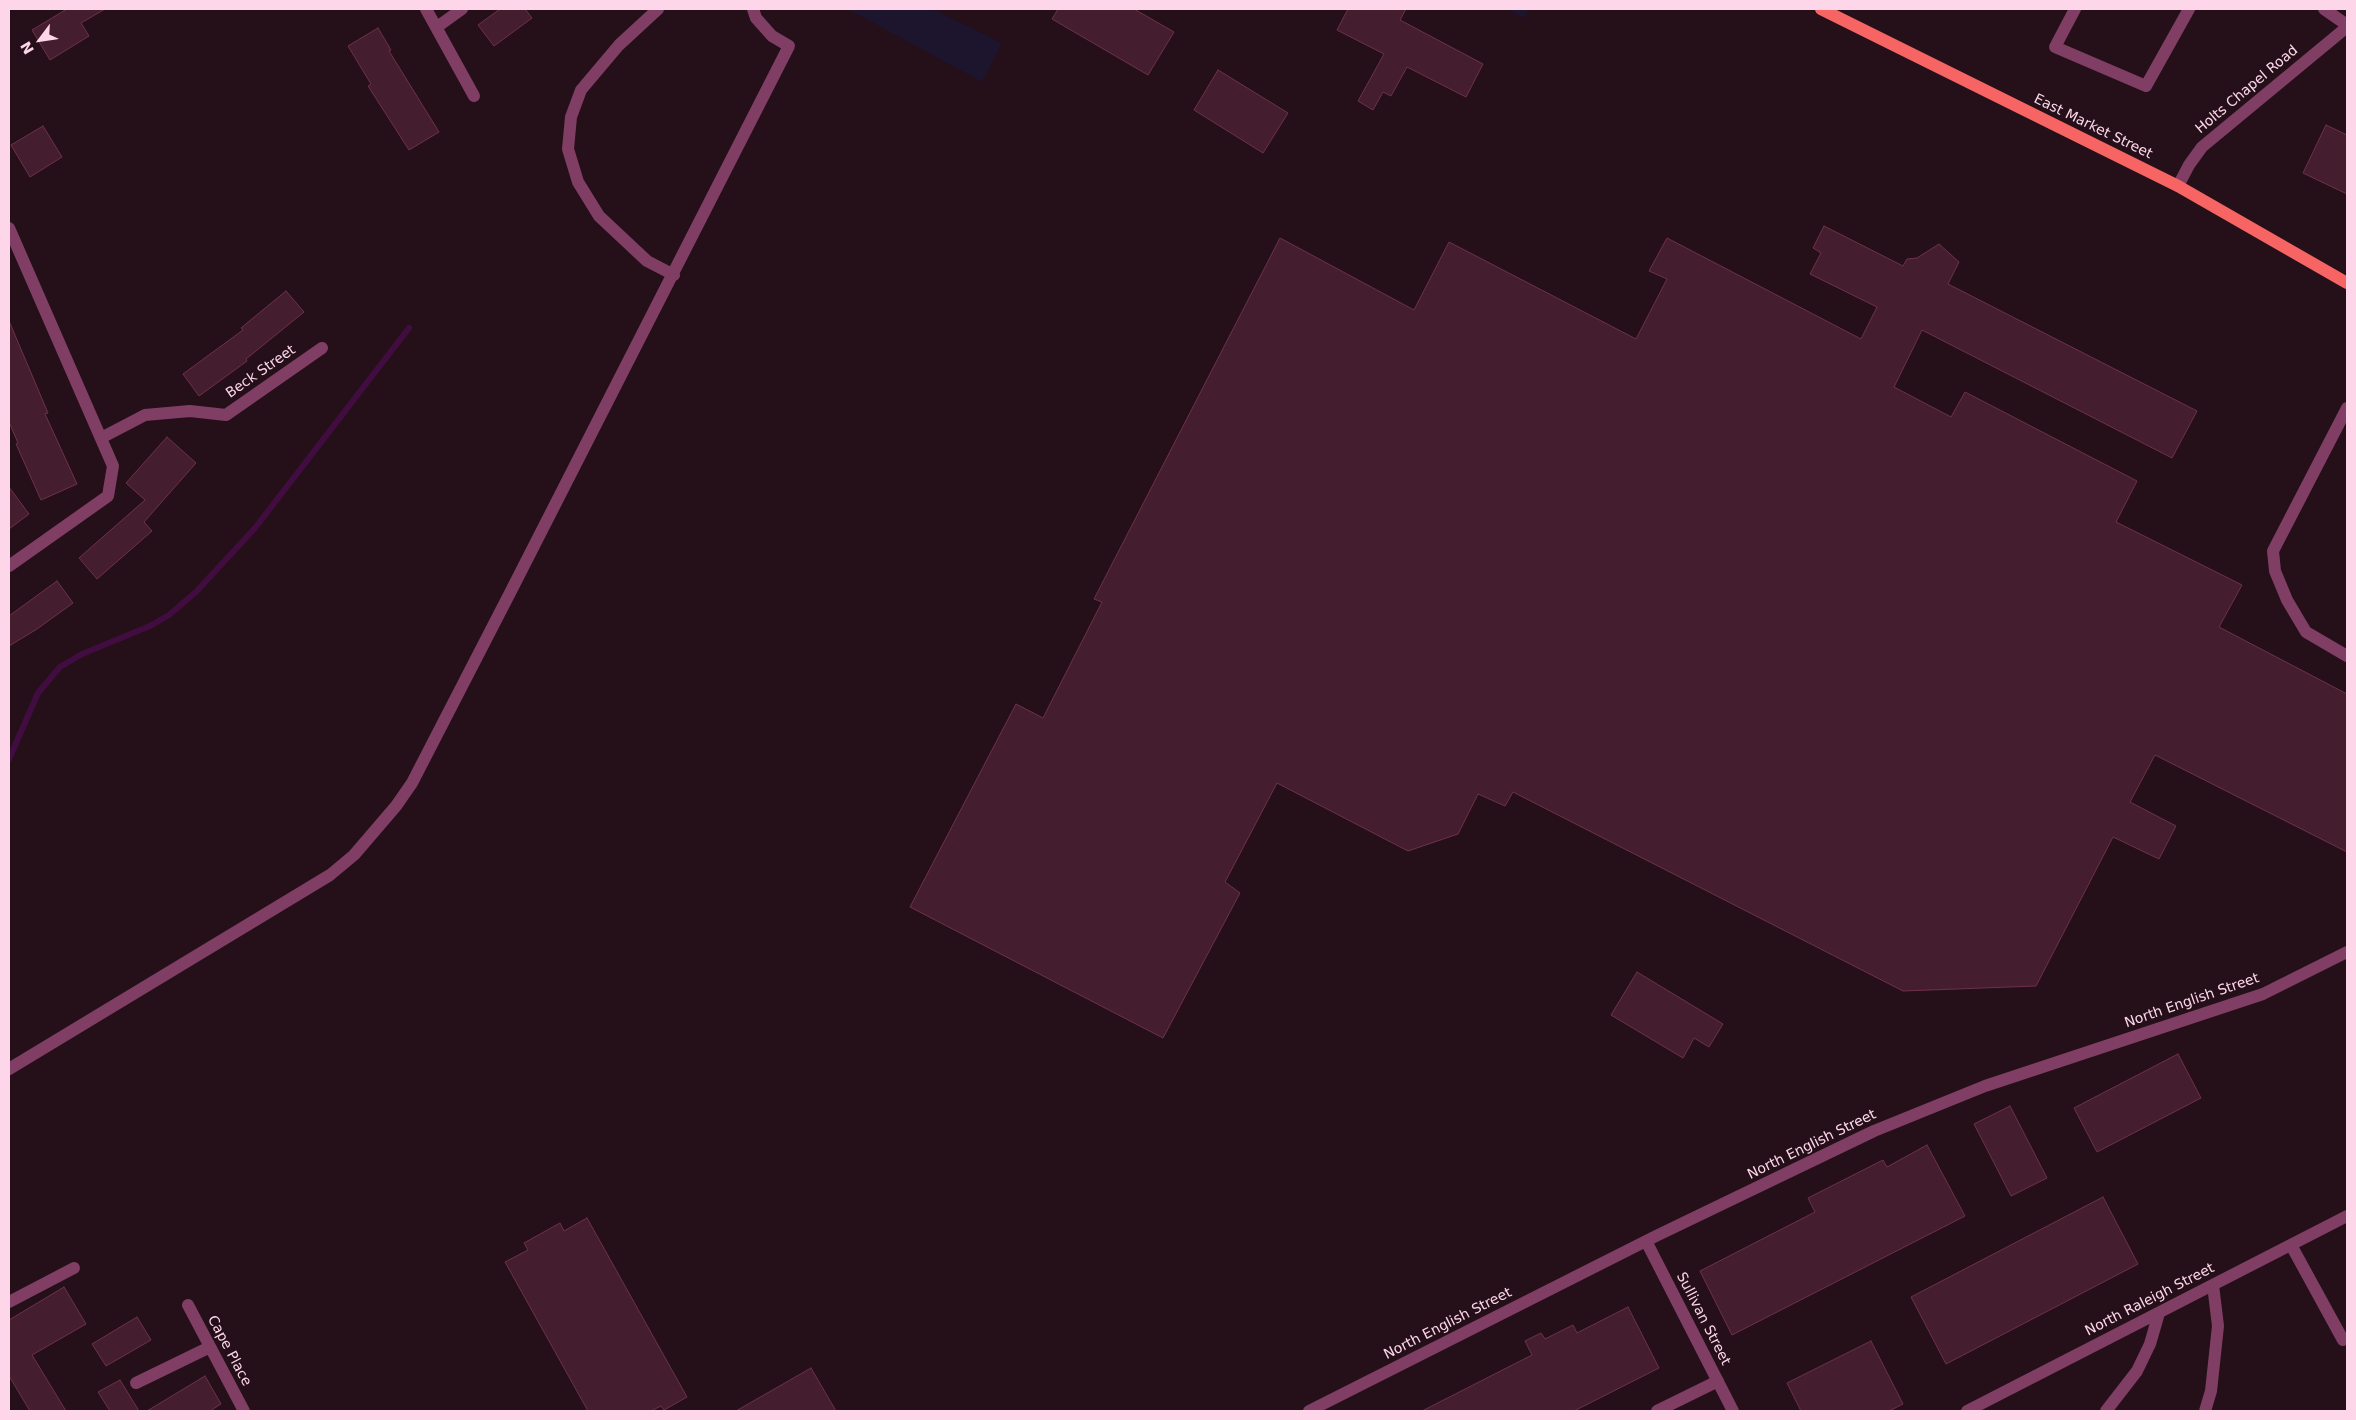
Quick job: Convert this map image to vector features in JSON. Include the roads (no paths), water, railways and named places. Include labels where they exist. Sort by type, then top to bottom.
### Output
[{"type":"main road","name":"East Market Street","points":[[1821,9],[2178,186],[2347,283]]},
{"type":"street","points":[[426,9],[474,96]]},
{"type":"street","points":[[437,28],[462,9]]},
{"type":"street","points":[[658,9],[618,45],[581,90],[571,117],[568,148],[578,182],[598,216],[647,261],[674,275]]},
{"type":"street","points":[[9,1069],[330,875],[354,854],[386,818],[412,783],[674,275],[789,46],[772,36],[756,18],[753,9]]},
{"type":"street","points":[[2075,9],[2055,47],[2146,86],[2189,9]]},
{"type":"street","points":[[2324,9],[2347,26]]},
{"type":"street","name":"Holts Chapel Road","points":[[2178,186],[2189,165],[2202,147],[2347,26]]},
{"type":"street","points":[[9,228],[113,466],[108,496],[9,566]]},
{"type":"street","name":"Beck Street","points":[[101,438],[145,416],[190,412],[226,416],[322,348]]},
{"type":"street","points":[[2347,408],[2273,551],[2275,571],[2287,600],[2306,632],[2347,656]]},
{"type":"street","name":"North English Street","points":[[1309,1411],[1646,1241],[1874,1132],[1985,1086],[2263,994],[2347,952]]},
{"type":"street","name":"North Raleigh Street","points":[[1967,1411],[2347,1216]]},
{"type":"street","name":"Sullivan Street","points":[[1646,1241],[1734,1411]]},
{"type":"street","points":[[2291,1245],[2343,1340]]},
{"type":"street","points":[[9,1302],[74,1268]]},
{"type":"street","points":[[2205,1411],[2211,1391],[2218,1326],[2213,1285]]},
{"type":"street","name":"Cape Place","points":[[188,1306],[244,1411]]},
{"type":"street","points":[[2106,1411],[2137,1371],[2150,1344],[2158,1313]]},
{"type":"street","points":[[136,1383],[210,1347]]},
{"type":"street","points":[[1657,1411],[1718,1381]]},
{"type":"waterway","points":[[9,759],[38,693],[60,667],[82,654],[150,626],[169,615],[196,592],[255,528],[409,328]]}]
